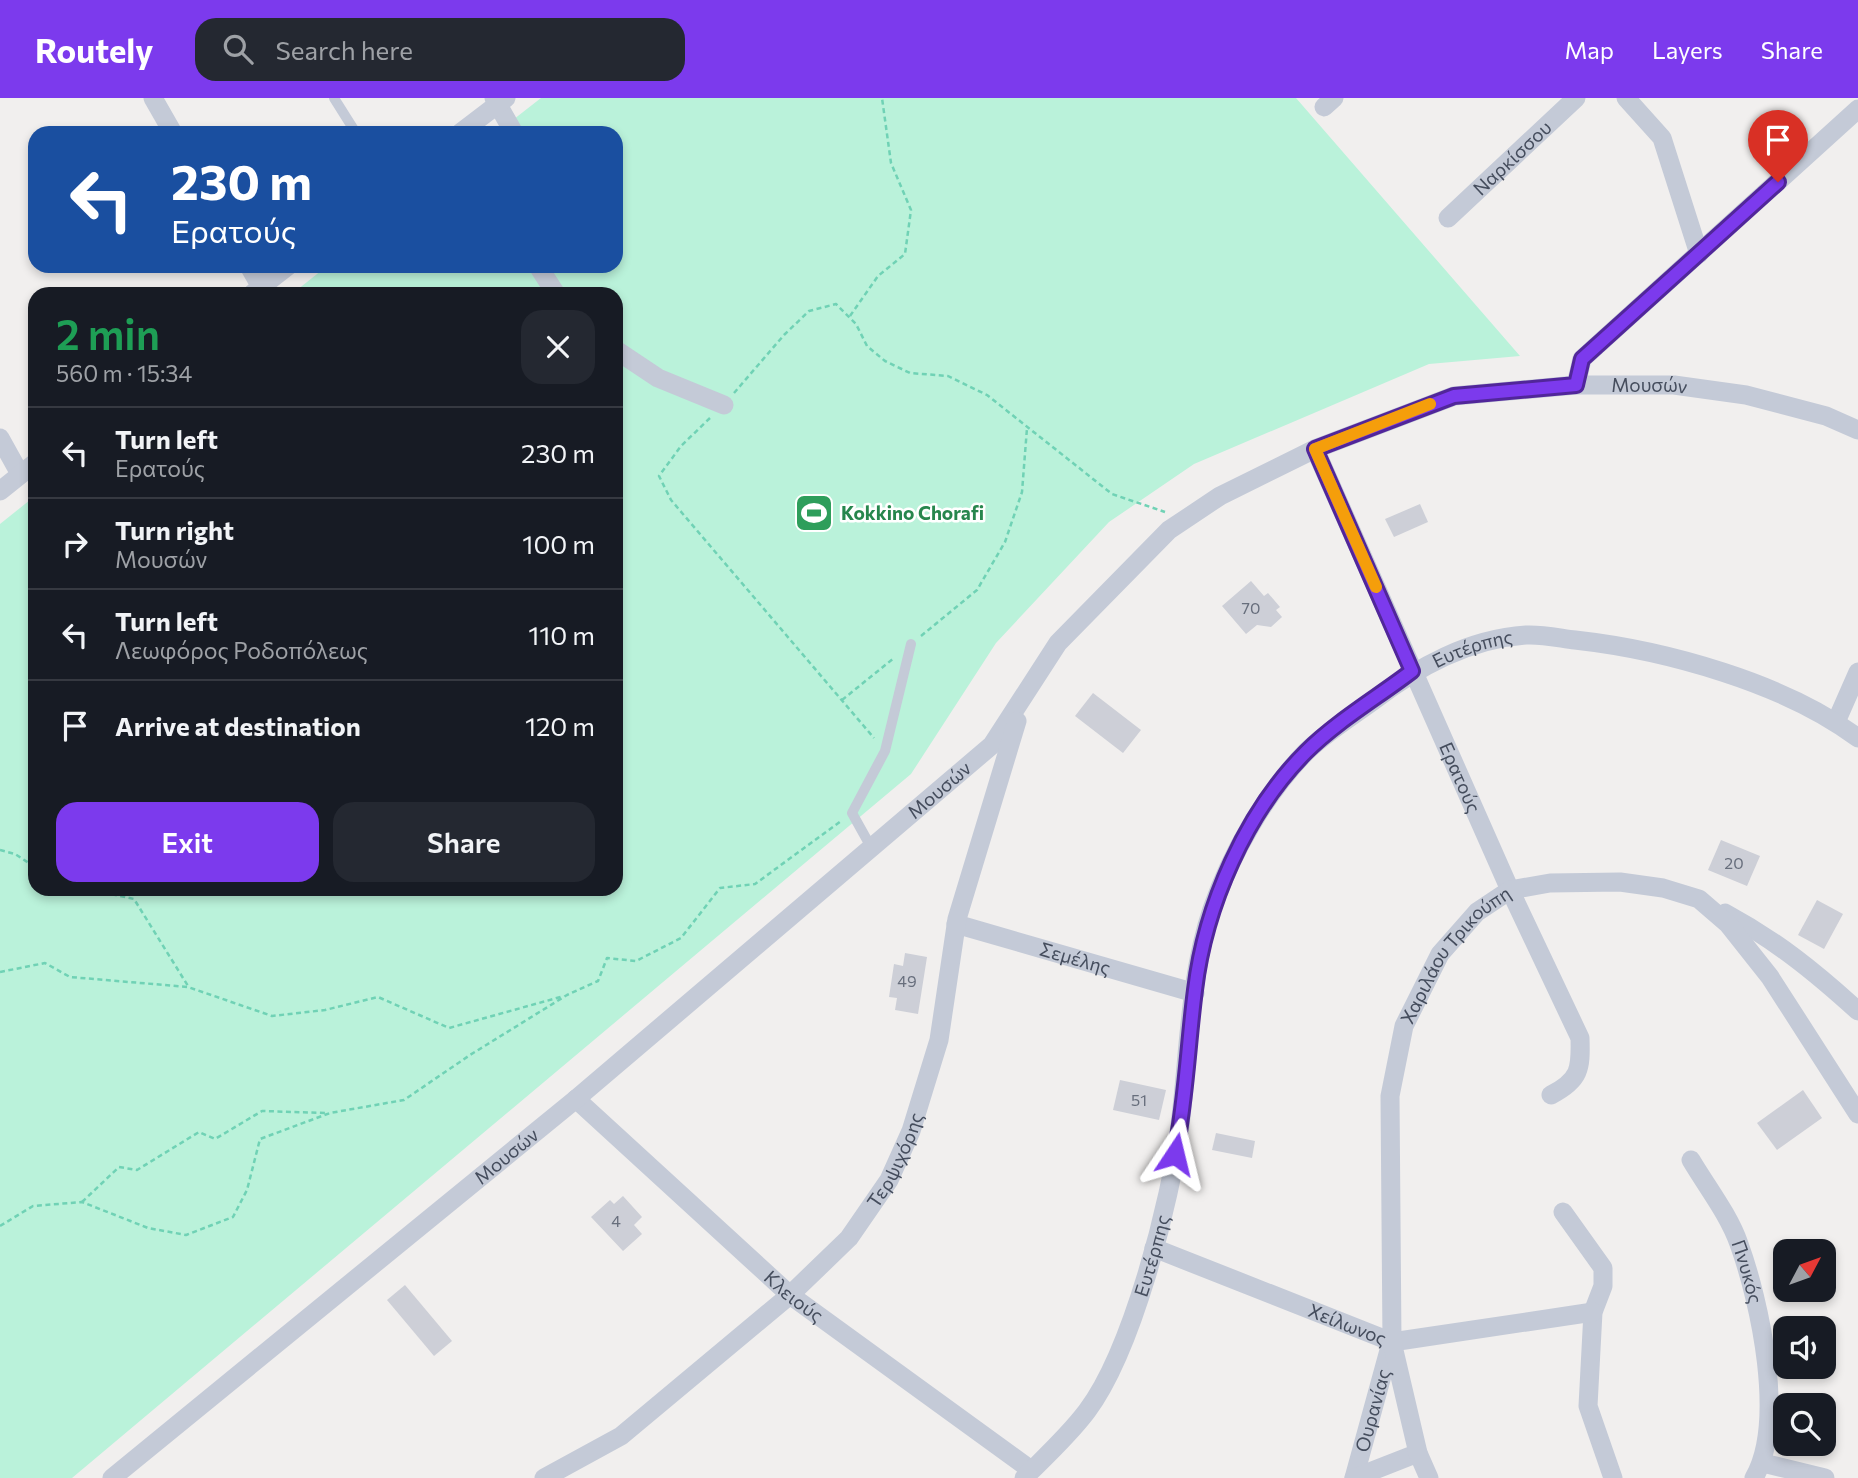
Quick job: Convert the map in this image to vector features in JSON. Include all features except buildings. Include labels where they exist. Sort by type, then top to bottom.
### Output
[{"type":"street","points":[[153,98],[169,126]]},
{"type":"street","name":"Ναρκίσσου","points":[[1448,218],[1576,98]]},
{"type":"street","points":[[1626,98],[1662,138],[1699,254]]},
{"type":"street","points":[[468,126],[499,100],[511,126]]},
{"type":"street","points":[[1576,385],[1582,359],[1858,110]]},
{"type":"street","points":[[261,287],[279,273]]},
{"type":"street","points":[[623,355],[658,379],[724,405]]},
{"type":"street","name":"Μουσών","points":[[1024,697],[1058,643],[1169,530],[1220,496],[1315,449],[1454,396],[1576,385],[1674,385],[1746,395],[1826,416],[1858,430]]},
{"type":"street","points":[[0,438],[28,468],[0,491]]},
{"type":"street","name":"Ερατούς","points":[[1315,449],[1510,890],[1580,1038],[1581,1064],[1570,1085],[1552,1095]]},
{"type":"street","name":"Ευτέρπης","points":[[1028,1474],[1088,1410],[1121,1349],[1154,1248],[1180,1131],[1195,993],[1211,911],[1230,864],[1265,805],[1306,752],[1412,671],[1474,644],[1528,634],[1631,646],[1741,679],[1836,722],[1858,738]]},
{"type":"street","points":[[1836,722],[1858,672]]},
{"type":"street","name":"Τερψιχόρης","points":[[544,1478],[621,1436],[790,1295],[849,1238],[889,1180],[911,1131],[939,1040],[956,924],[999,751],[1024,697]]},
{"type":"street","name":"Μουσών","points":[[112,1478],[576,1099],[871,847],[999,751]]},
{"type":"street","name":"Χαριλάου Τρικούπη","points":[[1429,1478],[1418,1453],[1392,1342],[1390,1096],[1405,1026],[1440,954],[1477,912],[1510,890],[1550,883],[1620,882],[1663,888],[1709,905],[1728,924],[1776,986],[1858,1114]]},
{"type":"street","points":[[1709,905],[1769,936],[1858,1011]]},
{"type":"street","name":"Σεμέλης","points":[[956,924],[1195,993]]},
{"type":"street","name":"Κλειούς","points":[[576,1099],[790,1295],[1028,1474]]},
{"type":"street","name":"Πνυκός","points":[[1692,1160],[1739,1242],[1760,1324],[1771,1391],[1759,1470]]},
{"type":"street","points":[[1563,1212],[1603,1268],[1602,1286],[1593,1312],[1588,1406],[1613,1478]]},
{"type":"street","name":"Χείλωνος","points":[[1154,1248],[1392,1342],[1593,1312]]},
{"type":"street","name":"Ουρανίας","points":[[1354,1478],[1392,1342]]},
{"type":"street","points":[[1354,1478],[1418,1453]]},
{"type":"street","points":[[1759,1470],[1825,1478]]},
{"type":"lane","points":[[334,98],[352,126]]},
{"type":"lane","points":[[871,847],[852,813],[885,751],[911,644]]},
{"type":"path","points":[[849,317],[878,276],[905,254],[911,210],[891,163],[882,98]]},
{"type":"path","points":[[885,751],[671,500],[659,476],[681,446],[724,405],[784,335],[809,311],[836,304],[849,317],[867,346],[885,361],[910,373],[948,376],[987,395],[1112,494],[1186,519]]},
{"type":"path","points":[[842,701],[977,590],[1006,542],[1022,492],[1027,428]]},
{"type":"path","points":[[0,1226],[33,1206],[82,1202],[148,1228],[186,1235],[233,1217],[247,1190],[260,1139],[330,1113],[404,1100],[567,995],[598,981],[607,958],[636,961],[681,937],[720,888],[755,884],[852,813]]},
{"type":"path","points":[[0,850],[15,854],[28,862]]},
{"type":"path","points":[[120,896],[134,899],[188,987]]},
{"type":"path","points":[[0,972],[45,963],[70,977],[188,987],[272,1016],[324,1010],[378,997],[449,1028],[567,995]]},
{"type":"path","points":[[82,1202],[119,1167],[137,1170],[199,1132],[215,1139],[262,1111],[330,1113]]},
{"type":"green space","points":[[541,98],[1296,98],[1520,356],[1429,364],[1194,464],[1109,522],[996,643],[911,774],[72,1478],[0,1478],[0,524],[28,502],[28,896],[623,896],[623,287],[301,287],[318,273],[623,273],[623,126],[505,126]]},
{"type":"slow traffic","points":[[1376,587],[1315,449],[1430,404]]},
{"type":"place","name":"Kokkino Chorafi","points":[[814,513]]},
{"type":"route","points":[[1175,1154],[1180,1131],[1195,987],[1211,911],[1230,864],[1265,805],[1306,752],[1412,671],[1315,449],[1454,396],[1576,385],[1582,359],[1778,182]]}]
